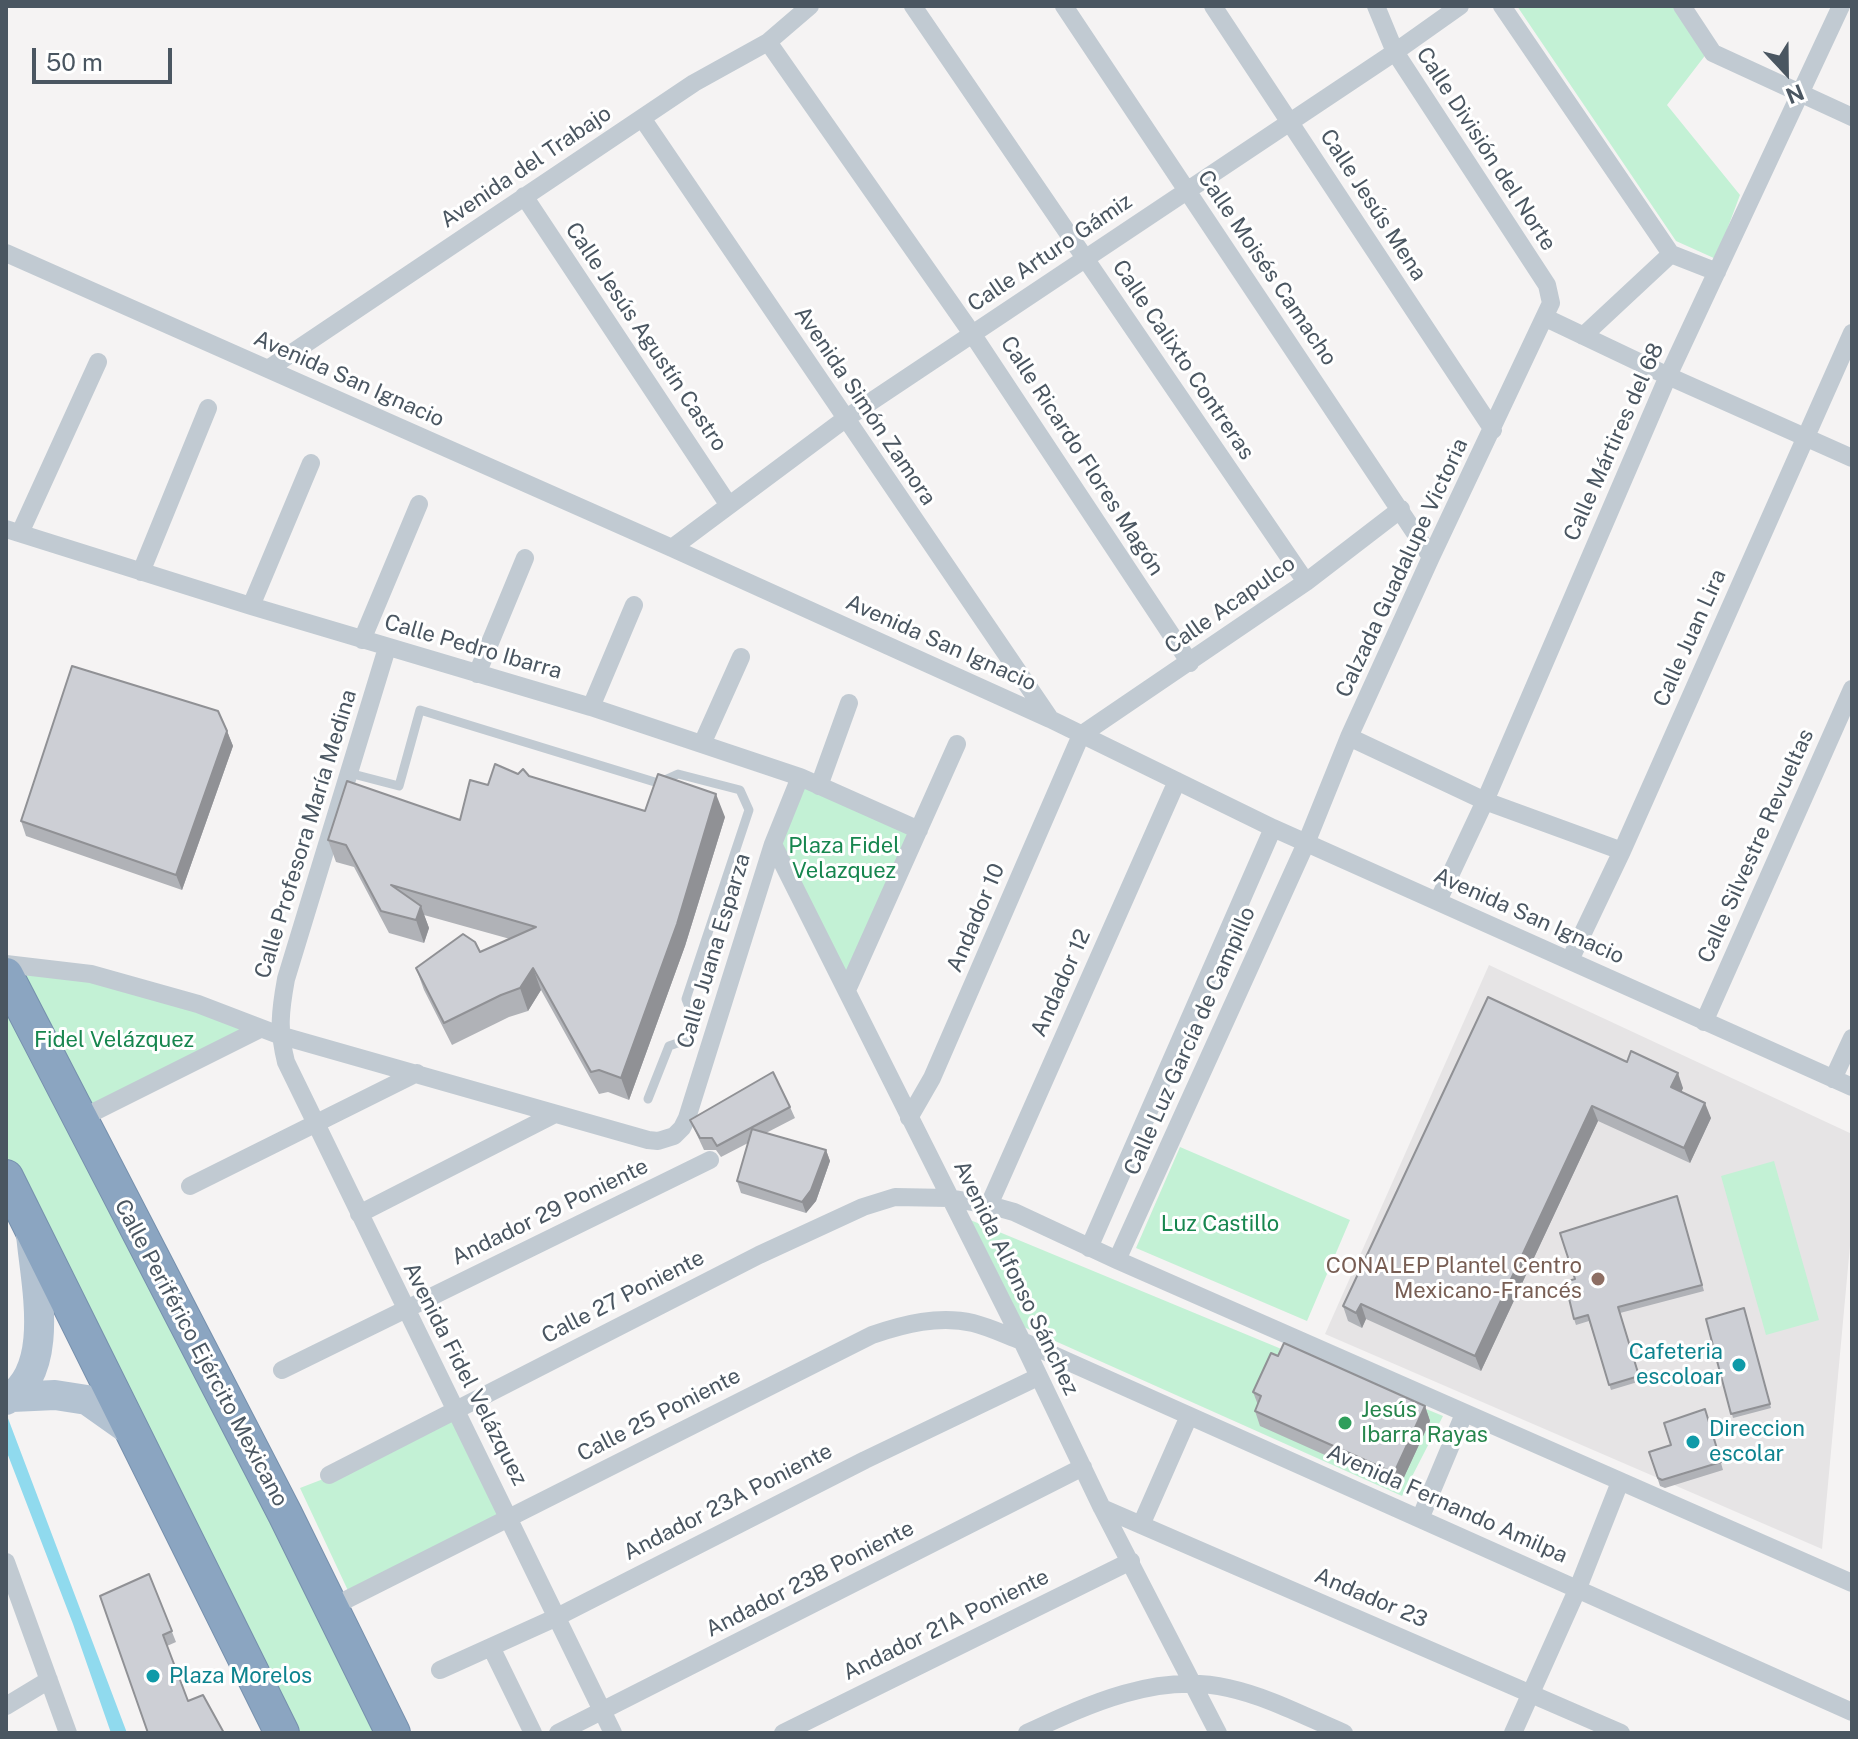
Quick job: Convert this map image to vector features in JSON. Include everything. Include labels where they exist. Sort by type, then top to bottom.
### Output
[{"type":"highway","name":"Calle Periférico Ejército Mexicano","points":[[6,975],[285,1514],[393,1733]]},
{"type":"highway","points":[[6,1177],[282,1733]]},
{"type":"main road","points":[[8,1395],[33,1367],[39,1338],[30,1225]]},
{"type":"main road","points":[[8,1395],[55,1395],[87,1400],[135,1434]]},
{"type":"street","name":"Avenida del Trabajo","points":[[268,369],[694,83],[768,42],[810,6]]},
{"type":"street","name":"Calle Calixto Contreras","points":[[913,6],[1306,582]]},
{"type":"street","name":"Calle Moisés Camacho","points":[[1064,6],[1431,557]]},
{"type":"street","name":"Calle Jesús Mena","points":[[1213,6],[1493,430]]},
{"type":"street","name":"Calle División del Norte","points":[[1376,6],[1395,52],[1547,285],[1551,303],[1546,318]]},
{"type":"street","name":"Calle Arturo Gámiz","points":[[672,548],[845,419],[1460,6]]},
{"type":"street","points":[[1502,6],[1671,254],[1717,272]]},
{"type":"street","points":[[1682,6],[1713,53],[1852,117]]},
{"type":"street","name":"Calle Mártires del 68","points":[[1438,901],[1485,801],[1668,376],[1841,6]]},
{"type":"street","name":"Calle Ricardo Flores Magón","points":[[768,42],[973,335],[1190,663]]},
{"type":"street","name":"Avenida Simón Zamora","points":[[642,118],[1050,719]]},
{"type":"street","name":"Calle Jesús Agustín Castro","points":[[524,196],[728,504]]},
{"type":"street","name":"Avenida San Ignacio","points":[[6,253],[672,548],[1050,719],[1273,828],[1852,1087]]},
{"type":"street","points":[[1583,336],[1671,254]]},
{"type":"street","points":[[1546,318],[1852,458]]},
{"type":"street","name":"Calzada Guadalupe Victoria","points":[[1307,841],[1349,737],[1431,557],[1546,318]]},
{"type":"street","name":"Calle Juan Lira","points":[[1570,960],[1622,851],[1852,333]]},
{"type":"street","points":[[13,531],[98,362]]},
{"type":"street","points":[[141,572],[208,408]]},
{"type":"street","points":[[251,606],[311,463]]},
{"type":"street","points":[[362,640],[419,504]]},
{"type":"street","name":"Calle Acapulco","points":[[1081,735],[1306,582],[1401,509]]},
{"type":"street","name":"Calle Pedro Ibarra","points":[[13,531],[387,648],[591,707],[800,777],[919,830]]},
{"type":"street","points":[[477,674],[525,558]]},
{"type":"street","points":[[591,707],[634,605]]},
{"type":"street","name":"Calle Profesora María Medina","points":[[279,1035],[279,1014],[286,979],[387,648]]},
{"type":"street","points":[[702,744],[741,657]]},
{"type":"street","name":"Calle Silvestre Revueltas","points":[[1704,1022],[1852,689]]},
{"type":"street","points":[[819,786],[849,703]]},
{"type":"street","name":"Andador 10","points":[[909,1118],[932,1078],[1081,735]]},
{"type":"street","points":[[1349,737],[1485,801],[1622,851]]},
{"type":"street","points":[[847,990],[957,744]]},
{"type":"street","name":"Calle Juana Esparza","points":[[553,1115],[648,1140],[658,1141],[674,1136],[682,1128],[773,844],[800,777]]},
{"type":"street","name":"Andador 12","points":[[989,1205],[1177,781]]},
{"type":"street","name":"Calle Luz García de Campillo","points":[[1089,1248],[1273,828]]},
{"type":"street","name":"Calle Luz García de Campillo","points":[[1117,1260],[1307,841]]},
{"type":"street","name":"Avenida Alfonso Sánchez","points":[[773,844],[1022,1341],[1102,1508],[1218,1733]]},
{"type":"street","points":[[6,964],[91,974],[198,1004],[279,1035],[553,1115]]},
{"type":"street","points":[[80,1119],[260,1029]]},
{"type":"street","name":"Avenida Fidel Velázquez","points":[[279,1035],[286,1062],[405,1311],[510,1518],[555,1618],[613,1733]]},
{"type":"street","points":[[1833,1079],[1852,1038]]},
{"type":"street","points":[[190,1186],[417,1073]]},
{"type":"street","points":[[359,1214],[553,1115]]},
{"type":"street","name":"Andador 29 Poniente","points":[[282,1370],[710,1160]]},
{"type":"street","name":"Calle 27 Poniente","points":[[329,1475],[759,1255],[863,1207],[895,1197],[949,1198],[1014,1212],[1089,1248],[1852,1583]]},
{"type":"street","name":"Calle 25 Poniente","points":[[330,1608],[872,1335],[903,1325],[931,1321],[972,1323],[1022,1341]]},
{"type":"street","name":"Avenida Fernando Amilpa","points":[[1022,1341],[1852,1712]]},
{"type":"street","name":"Andador 23A Poniente","points":[[440,1670],[555,1618],[865,1460],[1038,1377]]},
{"type":"street","points":[[1420,1519],[1464,1414]]},
{"type":"street","points":[[1141,1525],[1189,1416]]},
{"type":"street","name":"Andador 23B Poniente","points":[[558,1733],[1083,1467]]},
{"type":"street","points":[[1513,1733],[1578,1588],[1620,1482]]},
{"type":"street","name":"Andador 23","points":[[1102,1508],[1621,1733]]},
{"type":"street","name":"Andador 21A Poniente","points":[[783,1733],[1131,1561]]},
{"type":"street","points":[[8,1571],[68,1733]]},
{"type":"street","points":[[491,1647],[533,1733]]},
{"type":"street","points":[[6,1706],[49,1680]]},
{"type":"street","points":[[1027,1733],[1115,1697],[1153,1686],[1194,1684],[1226,1687],[1266,1699],[1344,1733]]},
{"type":"lane","points":[[349,773],[399,786],[420,710],[658,783],[678,774],[740,790],[749,810],[686,999],[693,1017],[686,1040],[669,1046],[648,1099]]},
{"type":"shaded area","name":"CONALEP Plantel Centro Mexicano-Francés","points":[[1489,965],[1852,1134],[1852,1224],[1822,1549],[1325,1334]]},
{"type":"green space","points":[[1517,6],[1677,6],[1707,53],[1667,105],[1740,195],[1716,259],[1676,241]]},
{"type":"green space","name":"Plaza Fidel Velazquez","points":[[800,777],[919,830],[847,990],[773,844]]},
{"type":"green space","name":"Fidel Velázquez","points":[[23,971],[91,980],[251,1029],[93,1108]]},
{"type":"green space","points":[[6,982],[391,1733],[287,1733],[6,1173]]},
{"type":"green space","name":"Luz Castillo","points":[[1180,1147],[1350,1220],[1307,1321],[1136,1248]]},
{"type":"green space","points":[[1774,1161],[1819,1320],[1766,1335],[1721,1176]]},
{"type":"green space","points":[[963,1217],[1443,1416],[1402,1496],[1017,1324]]},
{"type":"green space","points":[[453,1412],[508,1517],[351,1597],[300,1488],[331,1476]]},
{"type":"water","points":[[6,1413],[127,1733],[111,1733],[6,1450]]},
{"type":"building","points":[[72,666],[218,711],[227,731],[176,875],[21,821]]},
{"type":"building","points":[[495,764],[518,774],[523,769],[529,776],[645,811],[658,774],[716,794],[677,924],[621,1078],[599,1070],[591,1072],[533,968],[520,988],[444,1023],[416,968],[463,934],[475,942],[480,952],[536,927],[391,885],[421,906],[416,920],[381,911],[346,845],[328,840],[347,781],[460,820],[470,780],[488,785]]},
{"type":"building","points":[[1488,997],[1627,1062],[1631,1051],[1678,1073],[1671,1087],[1705,1103],[1684,1148],[1592,1106],[1475,1356],[1361,1304],[1356,1313],[1343,1306]]},
{"type":"building","points":[[773,1072],[790,1107],[717,1146],[712,1138],[700,1138],[690,1120]]},
{"type":"building","points":[[752,1129],[826,1150],[811,1190],[802,1202],[737,1181]]},
{"type":"building","points":[[1677,1196],[1702,1285],[1618,1307],[1639,1376],[1609,1385],[1588,1315],[1574,1319],[1565,1282],[1575,1279],[1560,1233]]},
{"type":"building","name":"Cafeteria escoloar","points":[[1744,1308],[1770,1404],[1731,1414],[1706,1319]]},
{"type":"building","name":"Jesús Ibarra Rayas","points":[[1284,1343],[1425,1406],[1394,1473],[1255,1411],[1261,1396],[1253,1392],[1271,1353],[1278,1356]]},
{"type":"building","name":"Direccion escolar","points":[[1705,1409],[1721,1462],[1662,1480],[1658,1478],[1649,1452],[1671,1445],[1664,1423]]},
{"type":"building","name":"Plaza Morelos","points":[[149,1574],[172,1631],[163,1635],[188,1701],[203,1695],[224,1733],[148,1733],[100,1596]]},
{"type":"place","name":"CONALEP Plantel Centro Mexicano-Francés","points":[[1598,1279]]},
{"type":"place","name":"Cafeteria escoloar","points":[[1739,1365]]},
{"type":"place","name":"Jesús Ibarra Rayas","points":[[1345,1423]]},
{"type":"place","name":"Direccion escolar","points":[[1693,1442]]},
{"type":"place","name":"Plaza Morelos","points":[[153,1676]]}]
